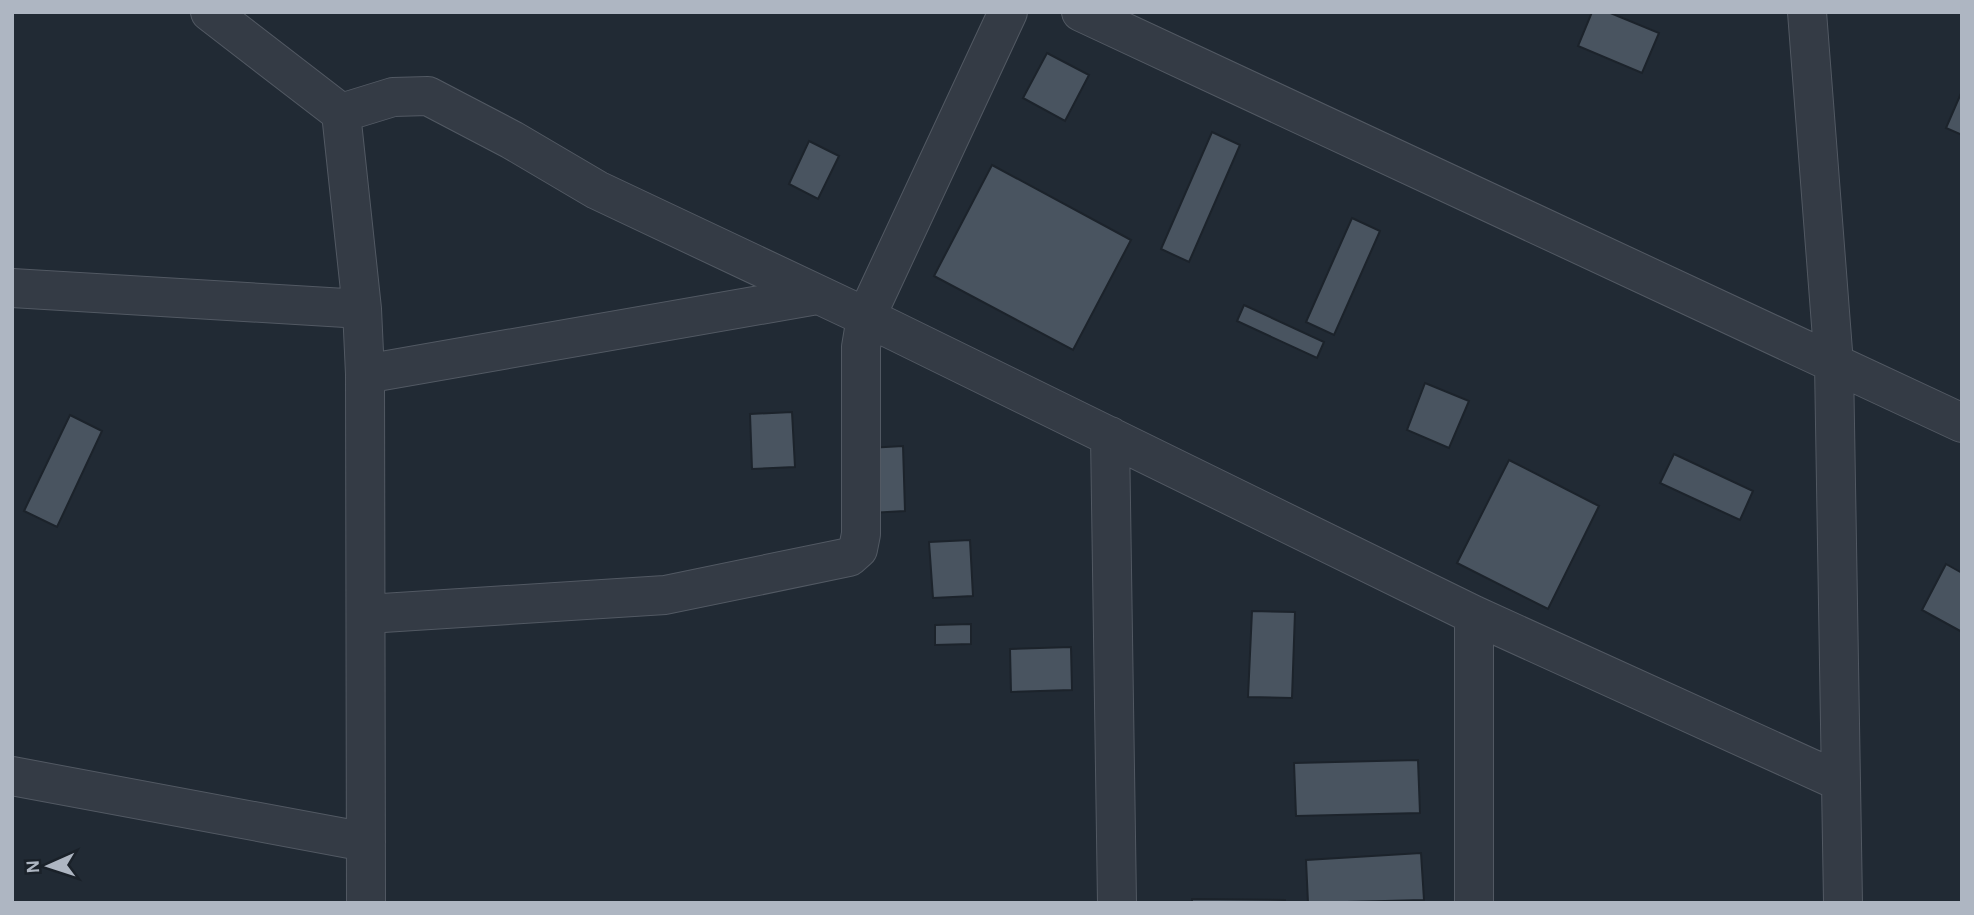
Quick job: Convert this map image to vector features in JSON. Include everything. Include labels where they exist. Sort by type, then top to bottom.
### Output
[{"type":"street","points":[[367,614],[665,595],[849,557],[858,549],[861,534],[861,347],[866,317],[1008,12]]},
{"type":"street","points":[[1081,12],[1962,423]]},
{"type":"street","points":[[1807,12],[1834,364],[1843,903]]},
{"type":"street","points":[[214,14],[341,114],[362,309],[365,374],[366,903]]},
{"type":"street","points":[[341,114],[393,97],[428,96],[512,140],[597,190],[866,317],[1474,615],[1840,782]]},
{"type":"street","points":[[12,288],[362,309]]},
{"type":"street","points":[[365,374],[817,295]]},
{"type":"street","points":[[1110,436],[1117,903]]},
{"type":"street","points":[[1474,615],[1474,903]]},
{"type":"street","points":[[12,776],[366,842]]},
{"type":"building","points":[[1592,12],[1608,12],[1659,33],[1642,73],[1578,46]]},
{"type":"building","points":[[1047,53],[1089,75],[1065,121],[1023,98]]},
{"type":"building","points":[[1962,91],[1962,135],[1946,128]]},
{"type":"building","points":[[1212,132],[1240,145],[1189,262],[1161,249]]},
{"type":"building","points":[[809,141],[839,156],[818,199],[789,184]]},
{"type":"building","points":[[992,165],[1131,240],[1073,350],[934,276]]},
{"type":"building","points":[[1352,218],[1380,231],[1334,335],[1306,322]]},
{"type":"building","points":[[1244,305],[1324,342],[1317,358],[1237,321]]},
{"type":"building","points":[[1425,383],[1469,401],[1449,448],[1407,430]]},
{"type":"building","points":[[792,412],[795,467],[752,469],[750,414]]},
{"type":"building","points":[[70,415],[102,431],[57,527],[24,511]]},
{"type":"building","points":[[903,446],[905,511],[870,513],[868,448]]},
{"type":"building","points":[[1674,454],[1753,491],[1740,520],[1660,483]]},
{"type":"building","points":[[1509,460],[1599,506],[1548,609],[1457,563]]},
{"type":"building","points":[[970,540],[973,596],[933,598],[929,542]]},
{"type":"building","points":[[1946,564],[1962,573],[1962,632],[1922,610]]},
{"type":"building","points":[[1252,611],[1295,612],[1292,698],[1248,697]]},
{"type":"building","points":[[971,624],[971,644],[935,645],[935,625]]},
{"type":"building","points":[[1071,647],[1072,690],[1011,692],[1010,649]]},
{"type":"building","points":[[1418,760],[1420,813],[1296,816],[1294,763]]},
{"type":"building","points":[[1421,853],[1424,900],[1308,903],[1306,860]]},
{"type":"building","points":[[1192,899],[1285,900],[1285,903],[1192,903]]}]
